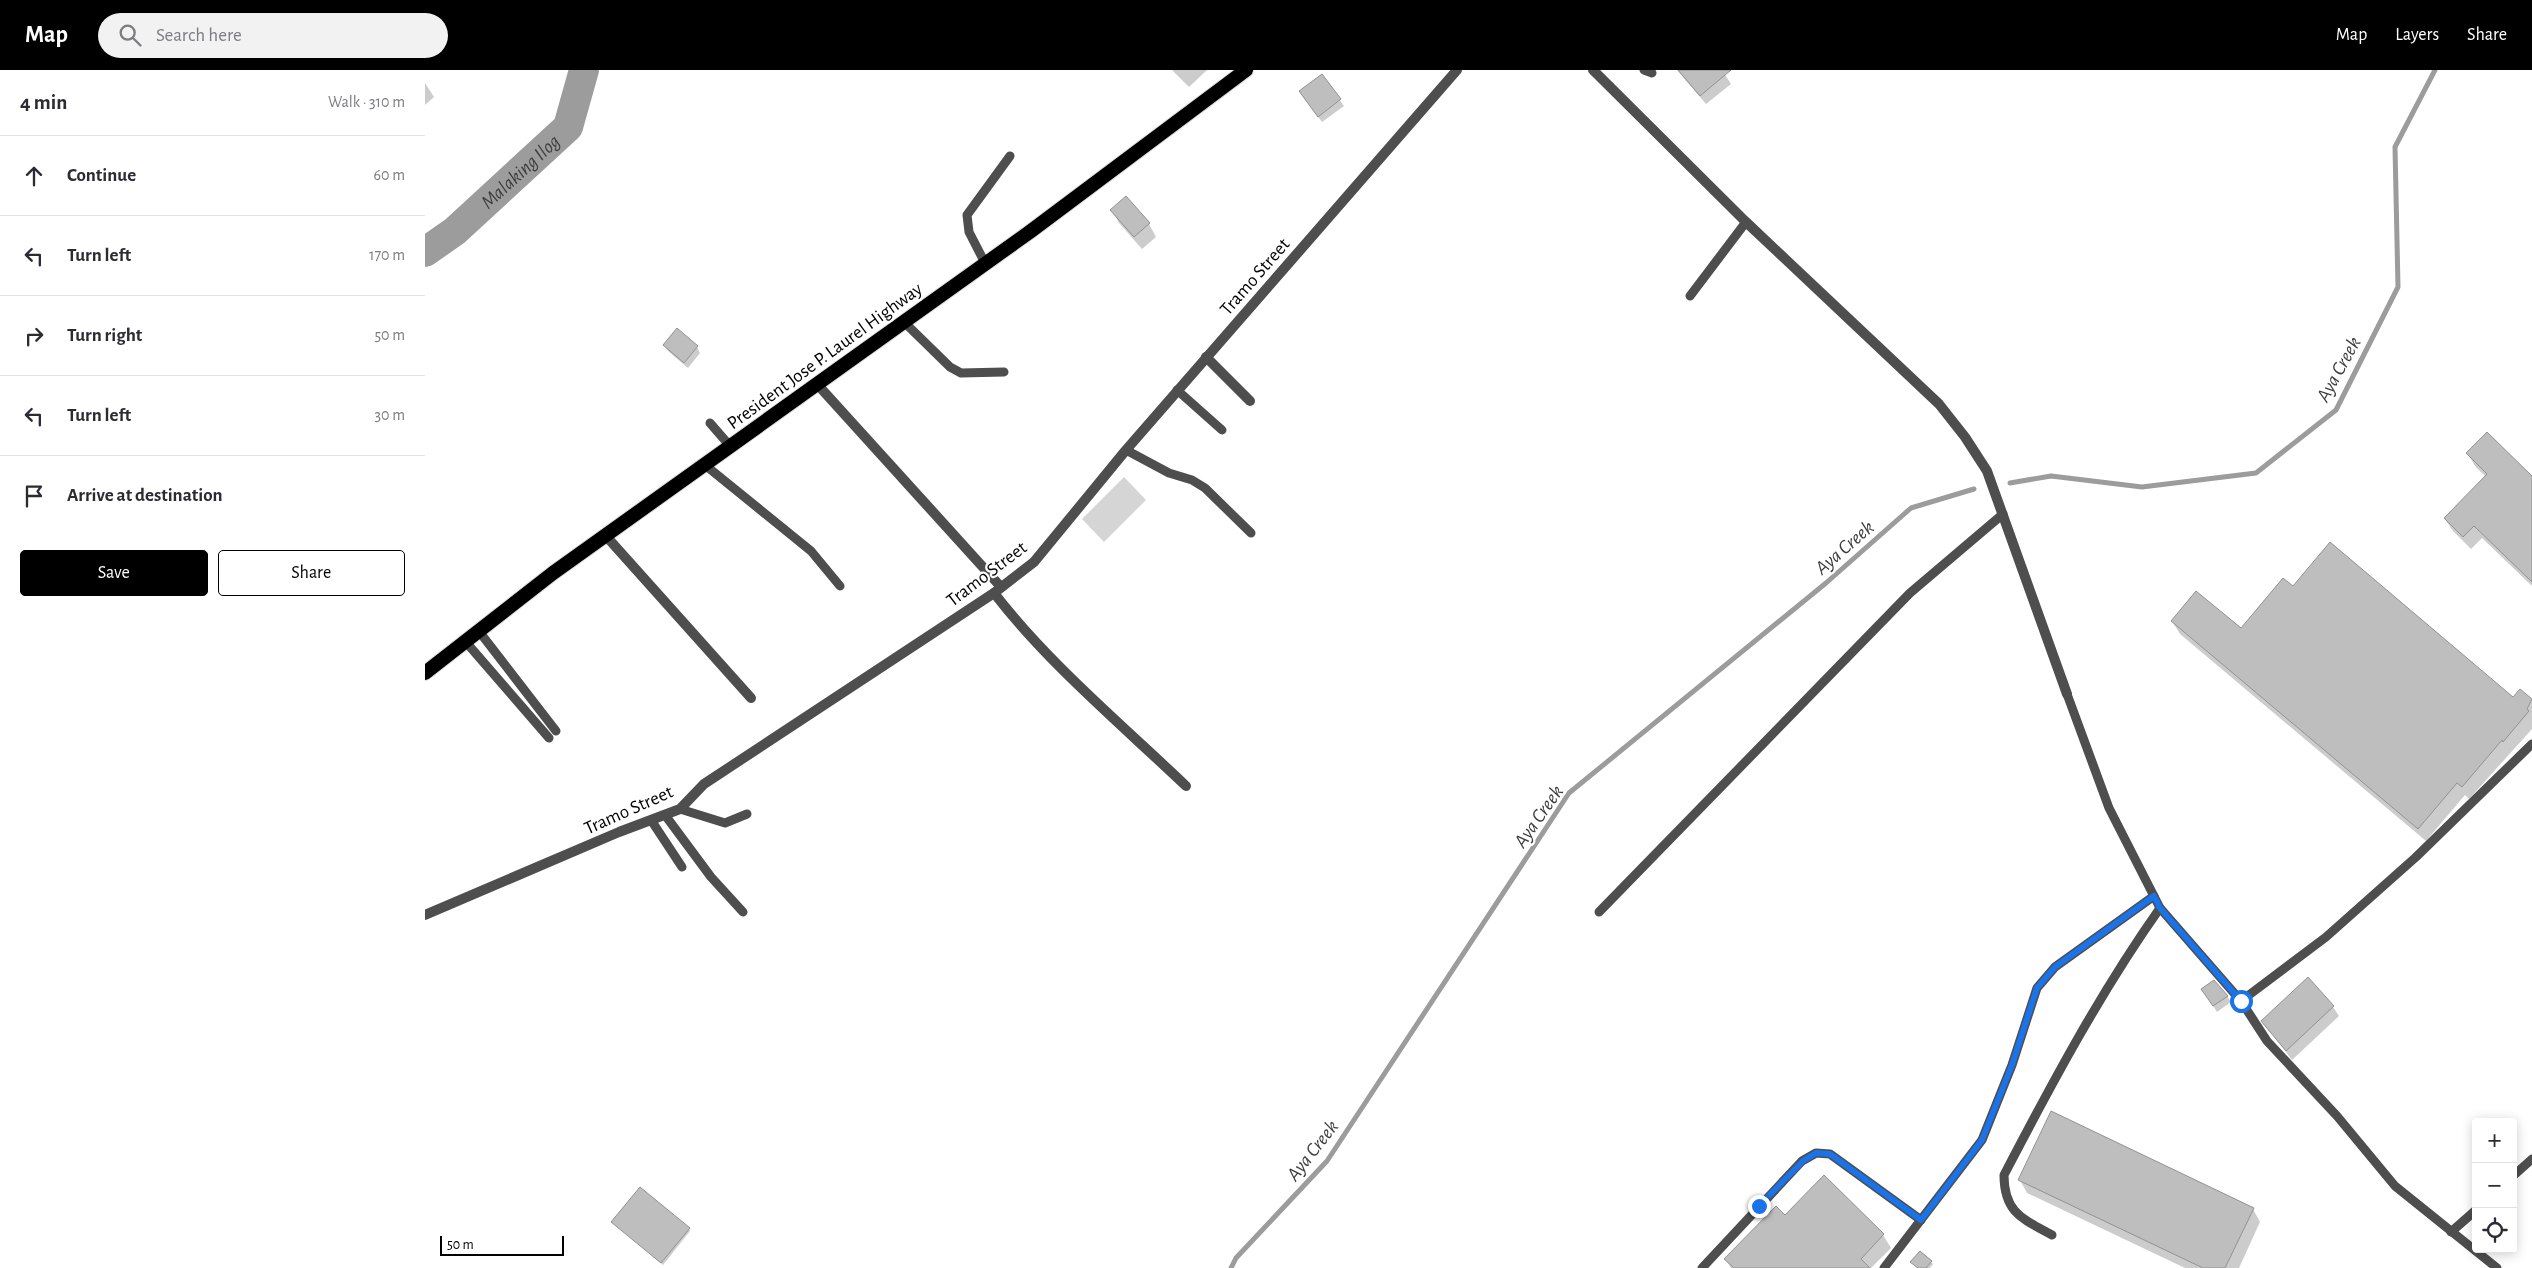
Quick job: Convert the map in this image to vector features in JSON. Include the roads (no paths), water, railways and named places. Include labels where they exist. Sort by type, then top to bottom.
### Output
[{"type":"highway","name":"President Jose P. Laurel Highway","points":[[425,673],[478,630],[606,536],[985,264],[1241,71]]},
{"type":"street","name":"Tramo Street","points":[[425,915],[651,820],[680,810],[704,784],[998,590],[1034,562],[1177,390],[1457,70]]},
{"type":"street","points":[[1593,70],[1746,222],[1939,404],[1965,437],[1987,471],[2067,694]]},
{"type":"street","points":[[1206,358],[1250,401]]},
{"type":"street","points":[[817,384],[998,590],[1015,620],[1057,664],[1186,786]]},
{"type":"street","points":[[606,536],[751,698]]},
{"type":"lane","points":[[985,264],[969,232],[967,215],[1009,156]]},
{"type":"lane","points":[[1690,296],[1746,222]]},
{"type":"lane","points":[[903,322],[961,373],[1004,372]]},
{"type":"lane","points":[[1177,390],[1222,430]]},
{"type":"lane","points":[[710,423],[730,446]]},
{"type":"lane","points":[[1126,450],[1169,473],[1192,480],[1205,488],[1251,533]]},
{"type":"lane","points":[[705,465],[811,551],[840,586]]},
{"type":"lane","points":[[1599,912],[1909,593],[2003,514]]},
{"type":"lane","points":[[478,630],[556,731]]},
{"type":"lane","points":[[465,640],[549,738]]},
{"type":"lane","points":[[2067,694],[2109,808],[2160,908],[2241,1001],[2267,1041],[2350,1131],[2395,1186],[2497,1268]]},
{"type":"lane","points":[[2241,1001],[2326,938],[2416,857],[2532,744]]},
{"type":"lane","points":[[680,810],[725,823],[747,814]]},
{"type":"lane","points":[[665,815],[711,877],[743,912]]},
{"type":"lane","points":[[651,820],[682,867]]},
{"type":"lane","points":[[1884,1268],[1982,1140],[2012,1065],[2037,988],[2055,967],[2154,896]]},
{"type":"lane","points":[[2052,1235],[2017,1216],[2011,1209],[2004,1184],[2004,1175],[2065,1060],[2120,966],[2160,908]]},
{"type":"lane","points":[[1702,1268],[1803,1161],[1816,1153],[1830,1154],[1921,1220]]},
{"type":"lane","points":[[2517,1172],[2532,1159]]},
{"type":"lane","points":[[2451,1232],[2472,1214]]},
{"type":"waterway","name":"Malaking Ilog","points":[[425,252],[455,231],[568,127],[584,70]]},
{"type":"waterway","name":"Aya Creek","points":[[2010,483],[2051,476],[2142,487],[2256,473],[2336,410],[2398,287],[2395,147],[2435,70]]},
{"type":"waterway","name":"Aya Creek","points":[[1231,1268],[1236,1258],[1327,1161],[1569,793],[1826,583],[1911,508],[1974,489]]}]
